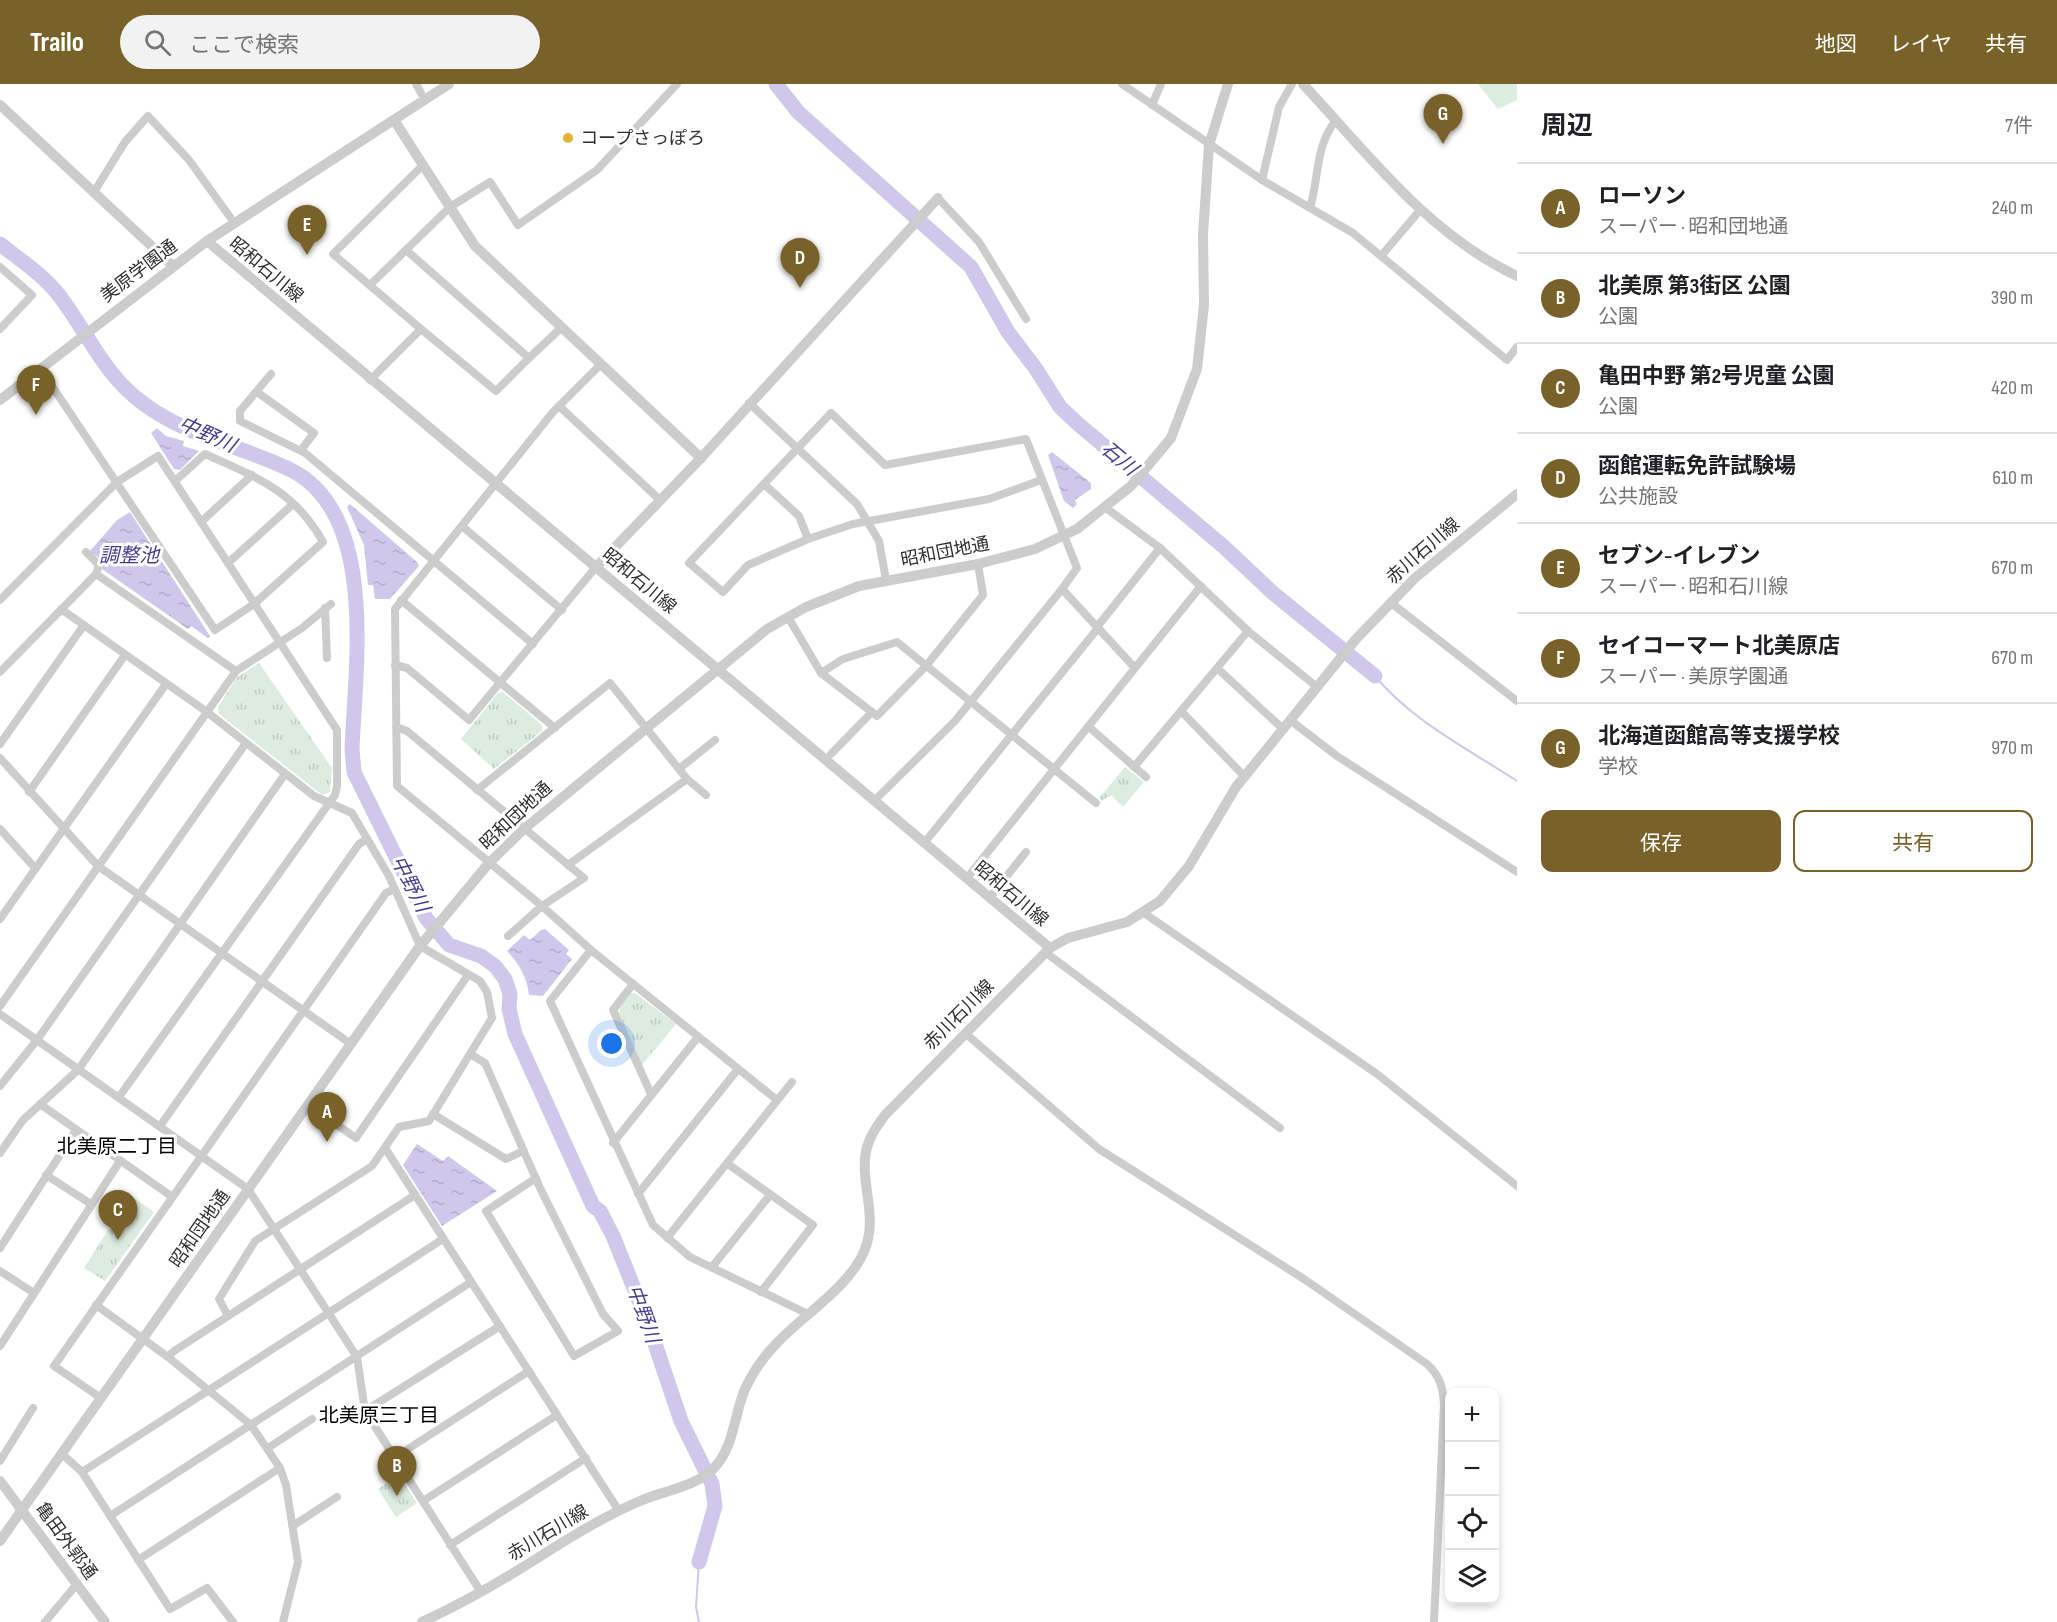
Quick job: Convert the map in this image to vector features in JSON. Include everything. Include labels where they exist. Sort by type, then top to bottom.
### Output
[{"type":"street","points":[[416,84],[421,93]]},
{"type":"street","name":"美原学園通","points":[[40,368],[207,241],[449,84]]},
{"type":"street","points":[[370,285],[450,207],[490,182],[519,225],[597,170],[677,84]]},
{"type":"street","points":[[1122,84],[1262,180],[1353,234],[1507,360],[1517,347]]},
{"type":"street","points":[[1152,105],[1161,84]]},
{"type":"street","name":"昭和団地通","points":[[0,1541],[427,936],[489,863],[524,829],[718,668],[754,639],[788,616],[842,592],[886,580],[978,564],[1025,552],[1063,536],[1106,508],[1151,464],[1171,438],[1197,369],[1204,305],[1203,234],[1209,145],[1227,84]]},
{"type":"street","points":[[1262,180],[1279,107],[1292,84]]},
{"type":"street","points":[[1304,84],[1421,209],[1478,256],[1517,276]]},
{"type":"street","points":[[0,105],[173,266]]},
{"type":"street","points":[[94,192],[125,142],[148,116],[189,160],[230,218]]},
{"type":"street","points":[[394,120],[475,246],[701,458]]},
{"type":"street","points":[[1310,208],[1322,145],[1328,130],[1336,120]]},
{"type":"street","points":[[423,165],[333,255],[496,391],[562,327]]},
{"type":"street","points":[[395,664],[407,668],[469,720],[596,567],[701,458],[913,229],[938,198],[979,242],[1026,319]]},
{"type":"street","points":[[1381,256],[1421,209]]},
{"type":"street","name":"昭和石川線","points":[[207,241],[370,380],[925,842],[1048,950]]},
{"type":"street","points":[[406,250],[529,358]]},
{"type":"street","points":[[0,267],[32,295],[0,329]]},
{"type":"street","points":[[370,380],[422,329]]},
{"type":"street","points":[[601,364],[559,406],[463,527],[394,609],[397,786],[542,906],[591,950],[777,1101]]},
{"type":"street","points":[[0,400],[40,368],[215,630],[254,604],[323,542],[306,516],[275,487],[205,454],[175,481]]},
{"type":"street","points":[[271,374],[240,411],[240,420],[301,450],[533,644]]},
{"type":"street","points":[[257,392],[314,433],[301,450]]},
{"type":"street","points":[[749,404],[857,504],[879,541],[886,580]]},
{"type":"street","points":[[559,406],[660,500]]},
{"type":"street","points":[[874,801],[955,721],[1062,590],[1077,568],[1026,439],[885,465],[831,413],[689,563],[723,592],[748,565],[808,539],[868,521],[989,499],[1041,480]]},
{"type":"street","points":[[0,600],[117,482],[158,456],[337,730],[335,795],[119,1097]]},
{"type":"street","points":[[201,522],[252,475]]},
{"type":"street","points":[[764,483],[799,516],[808,539]]},
{"type":"street","name":"赤川石川線","points":[[422,1622],[481,1592],[587,1527],[694,1480],[716,1466],[725,1452],[745,1390],[759,1365],[851,1273],[865,1249],[870,1216],[864,1166],[871,1135],[885,1115],[1048,950],[1068,938],[1117,926],[1144,913],[1176,886],[1244,776],[1356,639],[1390,602],[1430,565],[1517,494]]},
{"type":"street","points":[[228,563],[293,504]]},
{"type":"street","points":[[1106,508],[1160,548],[1248,631],[1317,687]]},
{"type":"street","points":[[463,527],[562,610]]},
{"type":"street","points":[[925,842],[1160,548]]},
{"type":"street","points":[[0,672],[96,574],[99,565],[86,552]]},
{"type":"street","points":[[788,616],[821,673],[878,716],[926,666],[983,595],[978,564]]},
{"type":"street","points":[[96,574],[236,671]]},
{"type":"street","points":[[967,878],[1201,586]]},
{"type":"street","points":[[1062,590],[1135,668]]},
{"type":"street","points":[[401,600],[555,728]]},
{"type":"street","points":[[1390,602],[1517,701]]},
{"type":"street","points":[[0,1006],[236,671],[280,644],[328,606],[327,658]]},
{"type":"street","points":[[61,609],[207,712],[314,796],[352,813],[395,889],[420,946],[485,987],[492,1018],[429,1121],[399,1127],[372,1166],[255,1241],[219,1299],[228,1316]]},
{"type":"street","points":[[0,744],[84,626]]},
{"type":"street","points":[[1134,767],[1248,631]]},
{"type":"street","points":[[821,673],[843,659],[897,642],[1096,803]]},
{"type":"street","points":[[29,792],[125,655]]},
{"type":"street","points":[[1217,668],[1286,725],[1517,872]]},
{"type":"street","points":[[477,790],[610,683],[687,779],[706,795]]},
{"type":"street","points":[[0,918],[166,684]]},
{"type":"street","points":[[1181,711],[1244,776]]},
{"type":"street","points":[[831,754],[872,712]]},
{"type":"street","points":[[396,727],[407,731],[584,878],[542,906],[508,936]]},
{"type":"street","points":[[1089,727],[1146,777]]},
{"type":"street","points":[[679,769],[715,740]]},
{"type":"street","points":[[0,1086],[37,1041],[246,743]]},
{"type":"street","points":[[0,758],[98,866],[351,1044]]},
{"type":"street","points":[[0,1153],[23,1120],[78,1070],[285,774]]},
{"type":"street","points":[[568,865],[687,779]]},
{"type":"street","points":[[0,829],[35,868]]},
{"type":"street","points":[[160,1126],[359,844],[367,838]]},
{"type":"street","points":[[990,897],[1026,852]]},
{"type":"street","points":[[101,1398],[54,1366],[171,1196],[386,893],[395,889]]},
{"type":"street","points":[[1144,913],[1377,1074],[1517,1186]]},
{"type":"street","points":[[591,950],[550,1001],[652,1226],[690,1257],[808,1314]]},
{"type":"street","points":[[1048,950],[1280,1128]]},
{"type":"street","points":[[308,1105],[356,1138],[468,975]]},
{"type":"street","points":[[633,984],[613,1010],[651,1094]]},
{"type":"street","points":[[0,1014],[248,1189],[357,1357],[365,1411],[481,1592]]},
{"type":"street","points":[[965,1033],[1099,1149],[1304,1279],[1438,1374],[1443,1389],[1444,1405],[1434,1622]]},
{"type":"street","points":[[613,1143],[698,1037]]},
{"type":"street","points":[[470,1054],[485,1063],[536,1178],[603,1314],[618,1331],[574,1356],[486,1211],[536,1178]]},
{"type":"street","points":[[638,1194],[738,1069]]},
{"type":"street","points":[[667,1238],[792,1082]]},
{"type":"street","points":[[40,1104],[171,1196]]},
{"type":"street","points":[[433,1114],[506,1159],[524,1151]]},
{"type":"street","points":[[0,1248],[76,1130]]},
{"type":"street","points":[[385,1148],[619,1511]]},
{"type":"street","points":[[0,1346],[120,1161]]},
{"type":"street","points":[[728,1164],[813,1226],[761,1292]]},
{"type":"street","points":[[46,1175],[91,1204]]},
{"type":"street","points":[[168,1357],[415,1195]]},
{"type":"street","points":[[712,1267],[770,1195]]},
{"type":"street","points":[[82,1472],[443,1239]]},
{"type":"street","points":[[0,1271],[34,1293]]},
{"type":"street","points":[[110,1516],[471,1282]]},
{"type":"street","points":[[96,1305],[168,1357],[251,1425],[280,1468],[294,1524],[298,1569],[283,1622]]},
{"type":"street","points":[[365,1411],[500,1326]]},
{"type":"street","points":[[394,1458],[529,1371]]},
{"type":"street","points":[[0,1461],[33,1408]]},
{"type":"street","points":[[423,1501],[557,1415]]},
{"type":"street","points":[[268,1448],[312,1419]]},
{"type":"street","points":[[62,1454],[82,1472],[170,1609],[207,1588],[233,1622]]},
{"type":"street","points":[[450,1545],[586,1458]]},
{"type":"street","points":[[138,1560],[280,1468]]},
{"type":"street","name":"亀田外郭通","points":[[0,1481],[105,1622]]},
{"type":"street","points":[[294,1524],[337,1497]]},
{"type":"street","points":[[45,1622],[77,1584]]},
{"type":"green space","points":[[1478,84],[1517,84],[1517,100],[1498,109]]},
{"type":"green space","points":[[259,663],[332,768],[330,792],[322,795],[219,714],[218,707],[237,677]]},
{"type":"green space","points":[[503,692],[542,725],[542,731],[494,769],[461,739],[498,693]]},
{"type":"green space","points":[[1125,767],[1144,782],[1123,807],[1111,795],[1102,801],[1099,798]]},
{"type":"green space","points":[[635,993],[676,1024],[642,1065],[619,1014],[620,1008],[630,994]]},
{"type":"green space","points":[[130,1195],[154,1212],[105,1281],[84,1268]]},
{"type":"green space","points":[[399,1475],[417,1503],[396,1517],[378,1489]]},
{"type":"water","points":[[157,428],[166,436],[184,441],[183,446],[199,451],[180,470],[174,469],[151,433]]},
{"type":"water","points":[[1052,452],[1091,483],[1091,489],[1075,500],[1077,504],[1073,508],[1064,501],[1048,455]]},
{"type":"water","points":[[350,504],[419,566],[390,599],[375,599],[373,585],[368,585],[364,545],[347,507]]},
{"type":"water","name":"調整池","points":[[130,512],[210,636],[208,638],[191,626],[188,629],[102,569],[104,562],[90,551],[117,520]]},
{"type":"water","points":[[545,929],[569,950],[566,954],[572,959],[543,996],[529,995],[522,971],[507,951],[524,935],[530,940]]},
{"type":"water","points":[[417,1144],[443,1161],[448,1156],[497,1191],[442,1226],[403,1165]]},
{"type":"waterway","name":"石川","points":[[776,84],[798,112],[971,267],[1008,332],[1036,369],[1060,407],[1223,546],[1273,593],[1375,676]]},
{"type":"waterway","name":"中野川","points":[[0,244],[52,287],[107,367],[130,393],[161,415],[196,433],[289,469],[318,490],[337,520],[349,555],[355,595],[357,636],[352,749],[354,772],[426,918],[449,945],[481,956],[495,966],[505,979],[510,994],[509,1009],[515,1034],[593,1206],[600,1211],[613,1236],[648,1323],[681,1421],[712,1484],[715,1506],[699,1562]]},
{"type":"waterway","name":"石川","points":[[1375,676],[1423,721],[1517,781]]},
{"type":"waterway","name":"中野川","points":[[699,1562],[696,1607],[699,1622]]},
{"type":"place","name":"コープさっぽろ","points":[[568,138]]},
{"type":"place","name":"北海道函館高等支援学校","points":[[1443,144]]},
{"type":"place","name":"セブン-イレブン","points":[[307,255]]},
{"type":"place","name":"函館運転免許試験場","points":[[800,288]]},
{"type":"place","name":"セイコーマート北美原店","points":[[36,415]]},
{"type":"place","name":"ローソン","points":[[327,1142]]},
{"type":"place","name":"亀田中野 第2号児童 公園","points":[[118,1240]]},
{"type":"place","name":"北美原 第3街区 公園","points":[[397,1496]]},
{"type":"district","name":"北美原二丁目","points":[[117,1147]]},
{"type":"district","name":"北美原三丁目","points":[[379,1416]]}]
